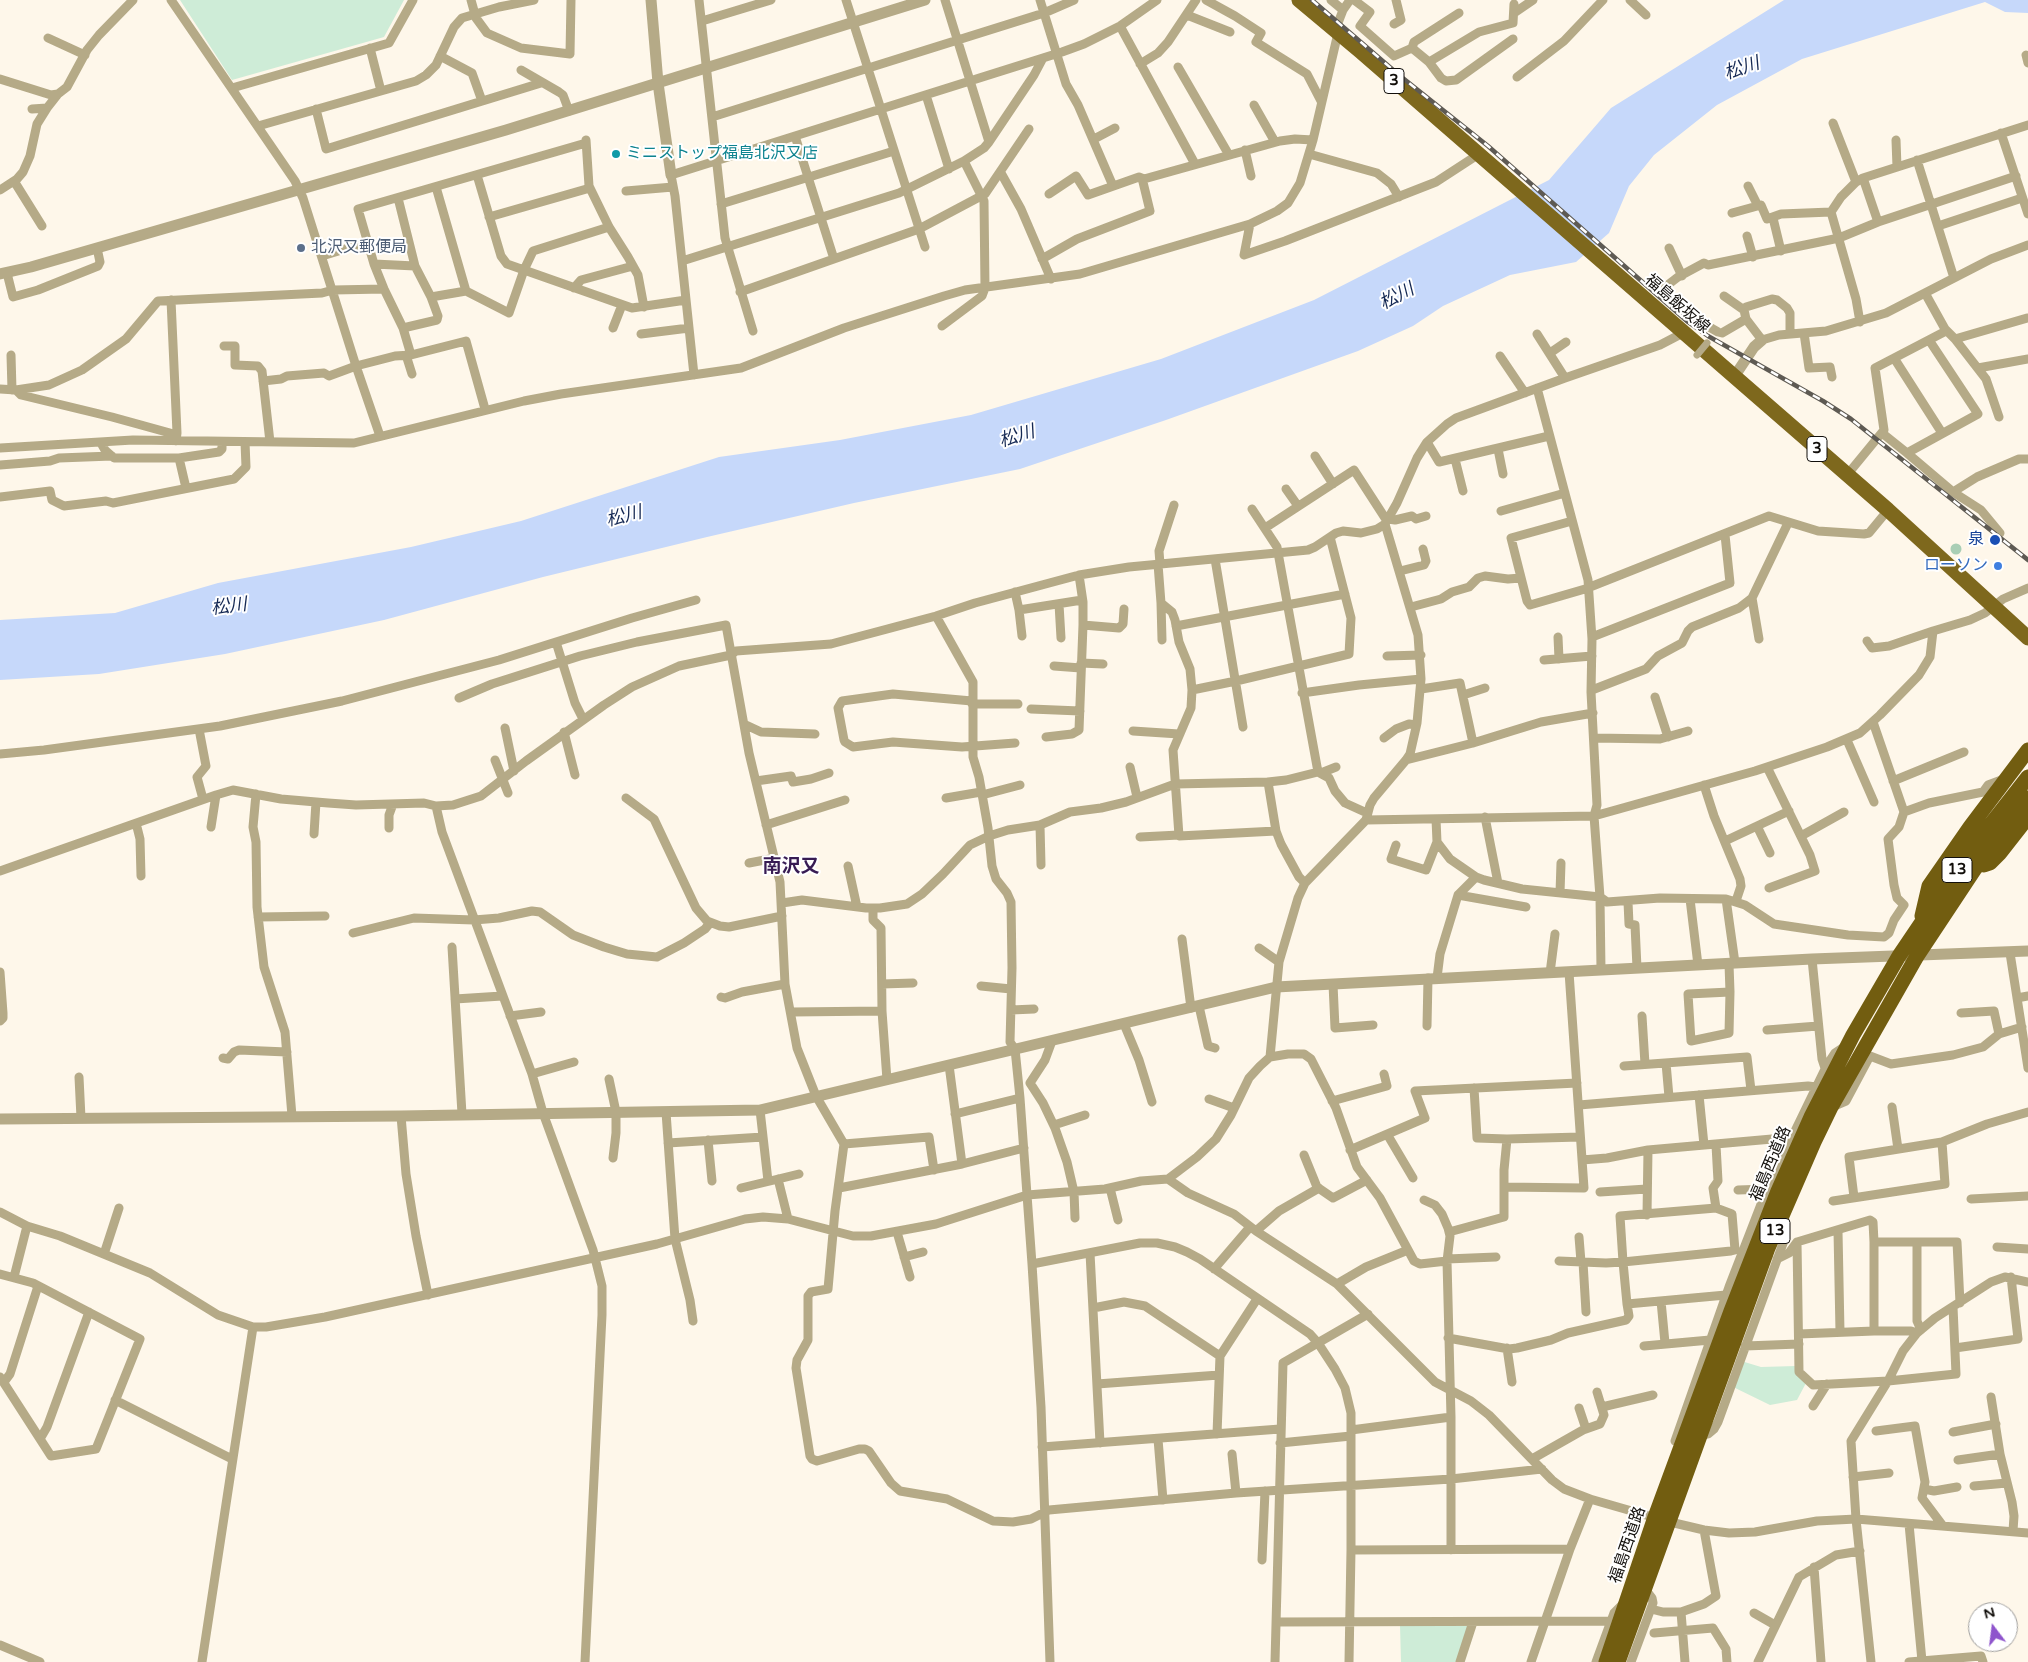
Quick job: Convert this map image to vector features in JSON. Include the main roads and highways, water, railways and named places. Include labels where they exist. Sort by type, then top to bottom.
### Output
[{"type":"highway","points":[[1921,923],[1929,886],[2005,779],[2028,750]]},
{"type":"highway","name":"福島西道路","points":[[1618,1662],[1645,1589],[1680,1450],[1778,1191],[1811,1117],[1847,1046],[1921,923],[1970,851],[2025,787]]},
{"type":"highway","name":"福島西道路","points":[[1606,1662],[1628,1601],[1700,1436],[1768,1248],[1831,1107],[1917,956],[1974,870],[2025,787]]},
{"type":"highway","points":[[1974,870],[1990,863],[2028,817]]},
{"type":"main road","name":"福島飯坂線","points":[[1299,0],[1888,510],[1941,561],[2028,638]]},
{"type":"water","name":"松川","points":[[1784,0],[2028,0],[2028,13],[2005,12],[1985,2],[1802,59],[1717,105],[1654,155],[1629,186],[1609,233],[1576,262],[1510,275],[1443,306],[1413,326],[1358,351],[1166,420],[1020,469],[854,503],[707,537],[543,577],[384,620],[225,654],[99,674],[0,680],[0,620],[115,613],[218,583],[411,547],[521,521],[719,457],[840,440],[971,415],[1161,359],[1314,300],[1549,180],[1611,108]]},
{"type":"railway","points":[[1312,0],[1399,75],[1488,146],[1688,322],[1708,336],[1823,401],[1851,419],[2028,560]]},
{"type":"place","name":"ミニストップ福島北沢又店","points":[[616,154]]},
{"type":"place","name":"北沢又郵便局","points":[[301,248]]},
{"type":"place","name":"泉","points":[[1995,540]]},
{"type":"place","name":"ローソン","points":[[1998,566]]},
{"type":"district","name":"南沢又","points":[[791,867]]}]
